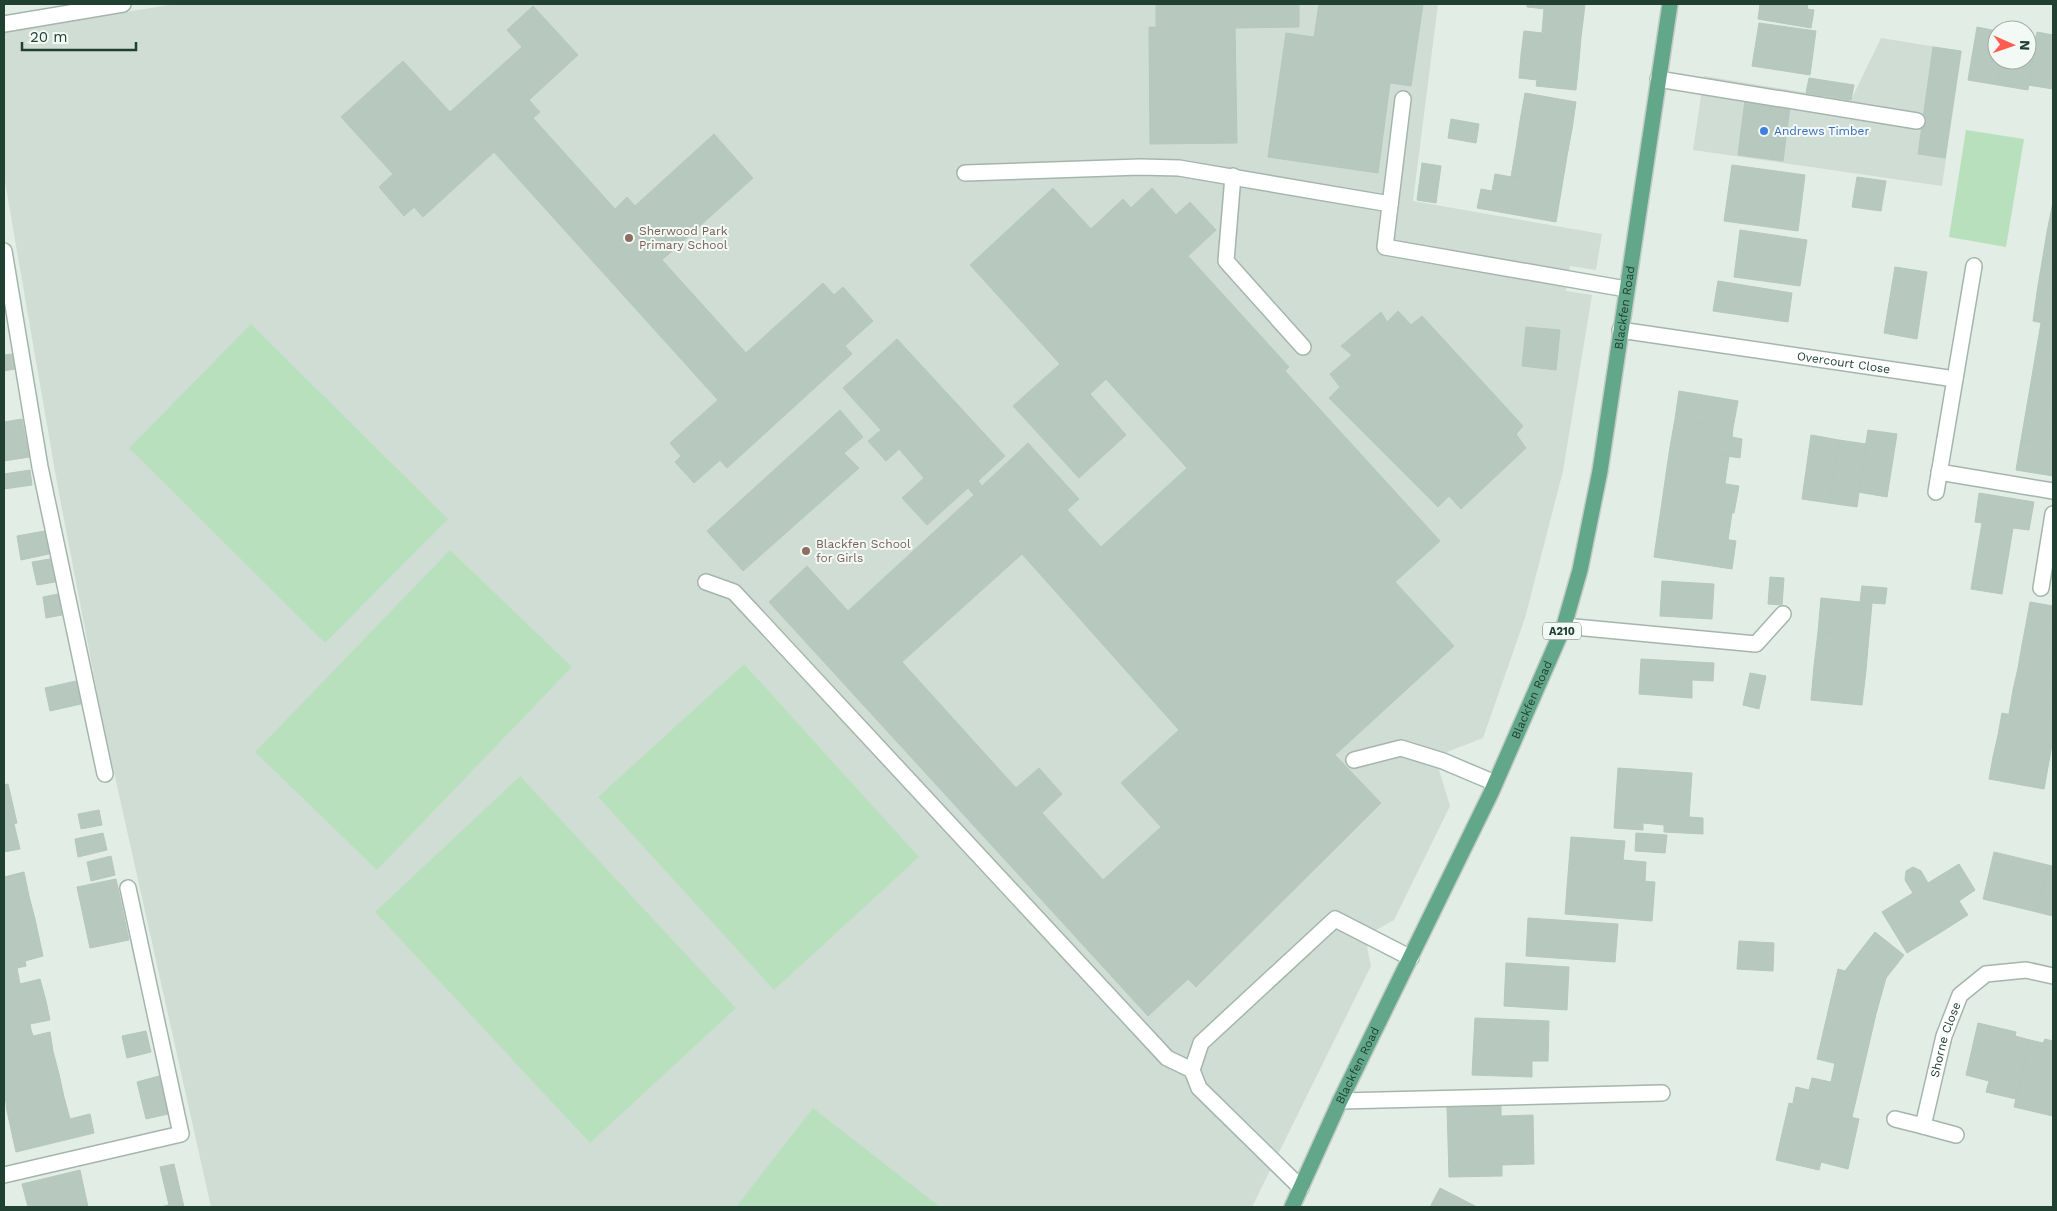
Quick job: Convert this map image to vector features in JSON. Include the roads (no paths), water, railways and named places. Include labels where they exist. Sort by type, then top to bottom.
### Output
[{"type":"main road","name":"Blackfen Road","points":[[1292,1207],[1340,1101],[1495,783],[1564,626],[1580,570],[1600,471],[1670,4]]},
{"type":"street","points":[[4,24],[123,4]]},
{"type":"street","points":[[1658,80],[1917,121]]},
{"type":"street","points":[[1403,100],[1385,247],[1626,290]]},
{"type":"street","points":[[965,174],[1140,167],[1179,168],[1390,204]]},
{"type":"street","points":[[1233,176],[1226,261],[1303,347]]},
{"type":"street","points":[[4,251],[40,467],[105,774]]},
{"type":"street","points":[[1936,492],[1974,266]]},
{"type":"street","name":"Overcourt Close","points":[[1620,330],[1955,379]]},
{"type":"street","points":[[1939,472],[2053,491]]},
{"type":"street","points":[[2041,588],[2053,514]]},
{"type":"street","points":[[706,582],[734,592],[1167,1058],[1192,1070]]},
{"type":"street","points":[[1564,626],[1756,644],[1783,614]]},
{"type":"street","points":[[1354,760],[1401,748],[1443,761],[1495,783]]},
{"type":"street","points":[[4,1175],[181,1134],[128,888]]},
{"type":"street","points":[[1301,1188],[1199,1088],[1192,1070],[1201,1043],[1335,919],[1410,958]]},
{"type":"street","name":"Shorne Close","points":[[1924,1126],[1944,1036],[1960,995],[1986,974],[2026,970],[2053,976]]},
{"type":"street","points":[[1340,1101],[1662,1093]]},
{"type":"street","points":[[1895,1119],[1956,1135]]},
{"type":"place","name":"Andrews Timber","points":[[1764,131]]},
{"type":"place","name":"Sherwood Park Primary School","points":[[629,238]]},
{"type":"place","name":"Blackfen School for Girls","points":[[806,551]]}]
